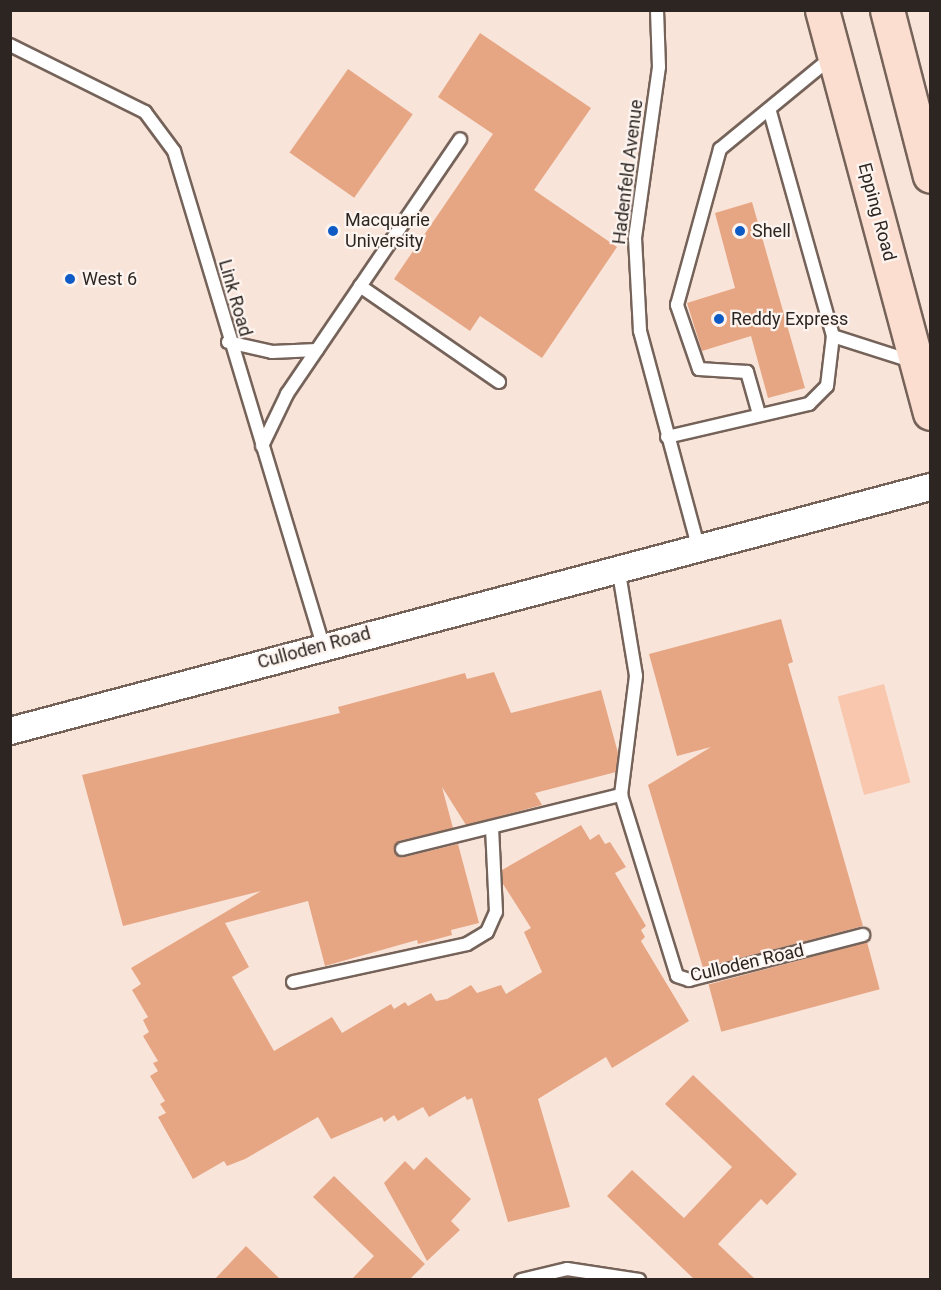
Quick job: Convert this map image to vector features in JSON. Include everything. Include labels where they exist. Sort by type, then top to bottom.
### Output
[{"type":"main road","name":"Epping Road","points":[[822,10],[930,413]]},
{"type":"main road","points":[[886,10],[930,176]]},
{"type":"street","name":"Culloden Road","points":[[10,731],[323,645],[930,487]]},
{"type":"lane","name":"Hadenfeld Avenue","points":[[657,10],[658,67],[635,238],[640,331],[698,546]]},
{"type":"lane","name":"Link Road","points":[[10,45],[120,96],[145,112],[164,132],[174,151],[228,342],[323,645]]},
{"type":"lane","points":[[759,414],[747,372],[699,369],[677,305],[720,149],[770,112],[834,55]]},
{"type":"lane","points":[[668,437],[809,404],[827,386],[832,336],[770,112]]},
{"type":"lane","points":[[262,446],[282,401],[460,139]]},
{"type":"lane","points":[[360,286],[499,382]]},
{"type":"lane","points":[[832,336],[918,364]]},
{"type":"lane","points":[[228,342],[272,352],[317,350]]},
{"type":"lane","name":"Culloden Road","points":[[618,567],[636,676],[621,795],[677,976],[689,980],[863,935]]},
{"type":"lane","points":[[402,849],[621,795]]},
{"type":"lane","points":[[293,982],[467,944],[487,932],[496,912],[492,828]]},
{"type":"lane","points":[[521,1280],[567,1269],[639,1280]]},
{"type":"shaded area","points":[[884,684],[910,783],[864,795],[838,696]]},
{"type":"building","points":[[480,33],[591,108],[534,190],[617,247],[542,358],[480,316],[470,331],[394,279],[493,134],[438,97]]},
{"type":"building","points":[[348,69],[413,114],[354,198],[289,153]]},
{"type":"building","points":[[752,202],[805,388],[768,398],[751,336],[702,351],[687,303],[735,288],[715,213]]},
{"type":"building","points":[[781,619],[793,662],[788,664],[863,926],[703,968],[648,785],[711,747],[677,756],[649,654]]},
{"type":"building","points":[[494,672],[511,713],[601,690],[618,753],[616,772],[535,793],[542,805],[466,825],[442,787],[453,828],[399,841],[394,852],[404,857],[458,844],[479,923],[451,930],[452,935],[418,944],[417,940],[325,966],[308,901],[225,923],[249,967],[232,977],[274,1051],[332,1017],[342,1033],[391,1004],[394,1009],[405,1002],[408,1006],[431,993],[436,1001],[447,999],[471,985],[477,993],[501,985],[506,994],[542,972],[524,932],[531,928],[503,884],[502,870],[581,825],[590,840],[599,834],[605,844],[610,842],[626,867],[615,873],[646,926],[641,930],[645,937],[641,941],[689,1021],[612,1068],[606,1057],[538,1099],[570,1207],[508,1222],[472,1098],[467,1100],[465,1096],[429,1117],[423,1107],[398,1121],[394,1115],[384,1122],[382,1117],[331,1139],[318,1117],[245,1159],[227,1166],[224,1161],[193,1179],[158,1117],[166,1113],[160,1104],[165,1101],[150,1076],[158,1071],[153,1063],[158,1061],[143,1036],[149,1032],[143,1020],[148,1017],[132,990],[141,984],[131,968],[261,891],[123,926],[82,775],[340,713],[338,707],[465,673],[467,679]]},
{"type":"building","points":[[867,942],[880,989],[721,1032],[709,984]]},
{"type":"building","points":[[693,1075],[797,1174],[767,1205],[761,1199],[718,1244],[756,1280],[695,1280],[607,1196],[632,1170],[684,1218],[732,1167],[665,1104]]},
{"type":"building","points":[[426,1157],[471,1199],[451,1221],[460,1230],[427,1261],[384,1183],[405,1161],[414,1170]]},
{"type":"building","points":[[334,1176],[425,1264],[409,1280],[351,1280],[374,1256],[313,1197]]},
{"type":"building","points":[[246,1246],[281,1280],[214,1280]]},
{"type":"place","name":"Macquarie University","points":[[333,231]]},
{"type":"place","name":"Shell","points":[[740,231]]},
{"type":"place","name":"West 6","points":[[70,279]]},
{"type":"place","name":"Reddy Express","points":[[719,319]]}]
